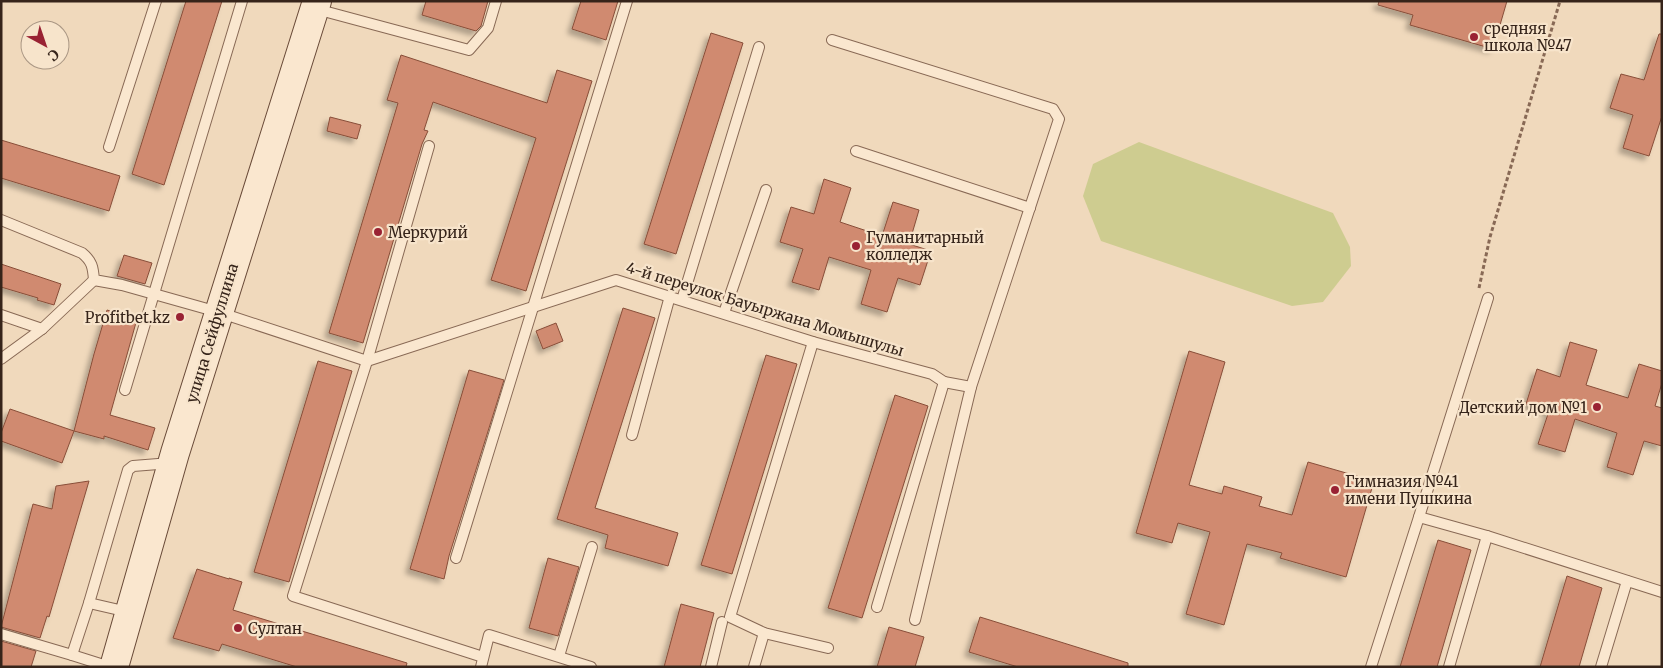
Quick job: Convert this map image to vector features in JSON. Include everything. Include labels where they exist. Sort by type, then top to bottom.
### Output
[{"type":"street","name":"улица Сейфуллина","points":[[112,667],[218,312],[316,5]]},
{"type":"lane","points":[[109,147],[156,1]]},
{"type":"lane","points":[[125,390],[242,1]]},
{"type":"lane","points":[[316,5],[469,50],[488,28],[496,1]]},
{"type":"lane","points":[[456,558],[627,1]]},
{"type":"lane","points":[[832,40],[1053,109],[1059,119],[972,387],[915,620]]},
{"type":"lane","points":[[682,300],[759,48]]},
{"type":"lane","points":[[429,146],[367,361],[293,596],[482,662],[489,635],[591,667]]},
{"type":"lane","points":[[856,151],[1030,208]]},
{"type":"lane","points":[[724,313],[766,190]]},
{"type":"lane","points":[[1,220],[82,252],[93,265],[94,280]]},
{"type":"lane","points":[[94,280],[122,285],[218,312],[367,361]]},
{"type":"lane","points":[[1,359],[42,329],[94,280]]},
{"type":"lane","name":"4-й переулок Бауыржана Момышулы","points":[[367,361],[616,280],[813,342],[932,374],[944,382],[972,387]]},
{"type":"lane","points":[[632,435],[670,296]]},
{"type":"lane","points":[[1371,667],[1488,298]]},
{"type":"lane","points":[[1,316],[42,329]]},
{"type":"lane","points":[[813,342],[730,617],[764,633],[828,648]]},
{"type":"lane","points":[[877,607],[944,382]]},
{"type":"lane","points":[[72,655],[90,602],[128,470],[133,466],[172,463]]},
{"type":"lane","points":[[1419,517],[1488,536],[1662,592]]},
{"type":"lane","points":[[1449,667],[1488,536]]},
{"type":"lane","points":[[559,656],[592,547]]},
{"type":"lane","points":[[1601,667],[1627,581]]},
{"type":"lane","points":[[90,602],[128,612]]},
{"type":"lane","points":[[711,667],[722,622]]},
{"type":"lane","points":[[754,667],[764,633]]},
{"type":"lane","points":[[1,634],[112,667]]},
{"type":"path","points":[[1481,284],[1490,237],[1560,1]]},
{"type":"shaded area","points":[[1139,142],[1333,213],[1350,247],[1351,266],[1323,302],[1292,306],[1101,241],[1083,196],[1093,164]]},
{"type":"building","points":[[186,1],[222,1],[164,185],[132,174]]},
{"type":"building","points":[[426,1],[488,1],[481,26],[476,31],[422,15]]},
{"type":"building","points":[[581,1],[618,1],[606,40],[572,29]]},
{"type":"building","name":"средняя школа №47","points":[[1379,1],[1507,1],[1493,49],[1410,25],[1413,15],[1378,5]]},
{"type":"building","points":[[711,33],[743,43],[676,254],[644,244]]},
{"type":"building","points":[[1659,34],[1662,34],[1662,116],[1649,156],[1623,148],[1633,115],[1610,108],[1621,74],[1644,80]]},
{"type":"building","points":[[401,55],[547,103],[557,70],[592,81],[526,291],[491,280],[536,138],[433,102],[424,130],[428,131],[422,144],[363,343],[329,333],[398,103],[387,100]]},
{"type":"building","points":[[330,117],[361,125],[357,139],[327,131]]},
{"type":"building","points":[[1,140],[120,176],[109,211],[1,178]]},
{"type":"building","name":"Гуманитарный колледж","points":[[824,179],[851,188],[840,222],[882,236],[893,202],[919,210],[909,244],[931,251],[920,285],[898,278],[887,312],[861,304],[871,270],[829,257],[819,290],[792,282],[803,249],[780,242],[791,207],[814,214]]},
{"type":"building","points":[[124,255],[152,263],[145,284],[117,276]]},
{"type":"building","points":[[1,264],[61,284],[54,305],[1,287]]},
{"type":"building","points":[[623,308],[655,318],[595,508],[678,533],[668,566],[605,548],[608,535],[557,519]]},
{"type":"building","points":[[107,310],[137,319],[110,415],[155,428],[148,450],[104,436],[104,439],[74,431]]},
{"type":"building","points":[[556,323],[563,341],[543,349],[536,331]]},
{"type":"building","name":"Детский дом №1","points":[[1570,342],[1597,350],[1586,385],[1628,398],[1639,364],[1662,371],[1662,383],[1655,406],[1662,408],[1662,446],[1644,441],[1633,475],[1607,467],[1617,433],[1575,419],[1565,452],[1538,444],[1549,411],[1526,404],[1537,369],[1560,377]]},
{"type":"building","name":"Гимназия №41 имени Пушкина","points":[[1189,351],[1225,362],[1189,485],[1222,494],[1224,486],[1262,497],[1259,506],[1292,515],[1308,462],[1374,481],[1346,577],[1280,558],[1282,553],[1247,544],[1224,625],[1186,614],[1210,532],[1178,523],[1172,543],[1136,533]]},
{"type":"building","points":[[766,355],[797,364],[732,574],[701,565]]},
{"type":"building","points":[[318,361],[352,371],[289,582],[254,572]]},
{"type":"building","points":[[469,370],[504,380],[449,556],[444,579],[410,569]]},
{"type":"building","points":[[895,395],[928,406],[862,618],[828,608]]},
{"type":"building","points":[[10,409],[74,431],[62,463],[1,441],[1,433]]},
{"type":"building","points":[[89,481],[49,617],[47,616],[40,638],[1,627],[33,504],[52,509],[56,486]]},
{"type":"building","points":[[1438,540],[1471,550],[1437,667],[1400,667]]},
{"type":"building","points":[[548,558],[579,567],[558,636],[529,628]]},
{"type":"building","points":[[197,569],[242,582],[233,610],[407,663],[406,667],[297,667],[222,644],[219,651],[173,638]]},
{"type":"building","points":[[1567,576],[1602,588],[1579,667],[1540,667]]},
{"type":"building","points":[[681,604],[714,613],[700,667],[664,667]]},
{"type":"building","points":[[980,617],[1128,663],[1128,667],[1018,667],[969,652]]},
{"type":"building","points":[[889,627],[924,637],[915,667],[877,667]]},
{"type":"building","points":[[1,641],[36,651],[31,667],[1,667]]},
{"type":"place","name":"средняя школа №47","points":[[1474,37]]},
{"type":"place","name":"Меркурий","points":[[378,232]]},
{"type":"place","name":"Гуманитарный колледж","points":[[856,246]]},
{"type":"place","name":"Profitbet.kz","points":[[180,317]]},
{"type":"place","name":"Детский дом №1","points":[[1597,407]]},
{"type":"place","name":"Гимназия №41 имени Пушкина","points":[[1335,490]]},
{"type":"place","name":"Султан","points":[[238,628]]}]
